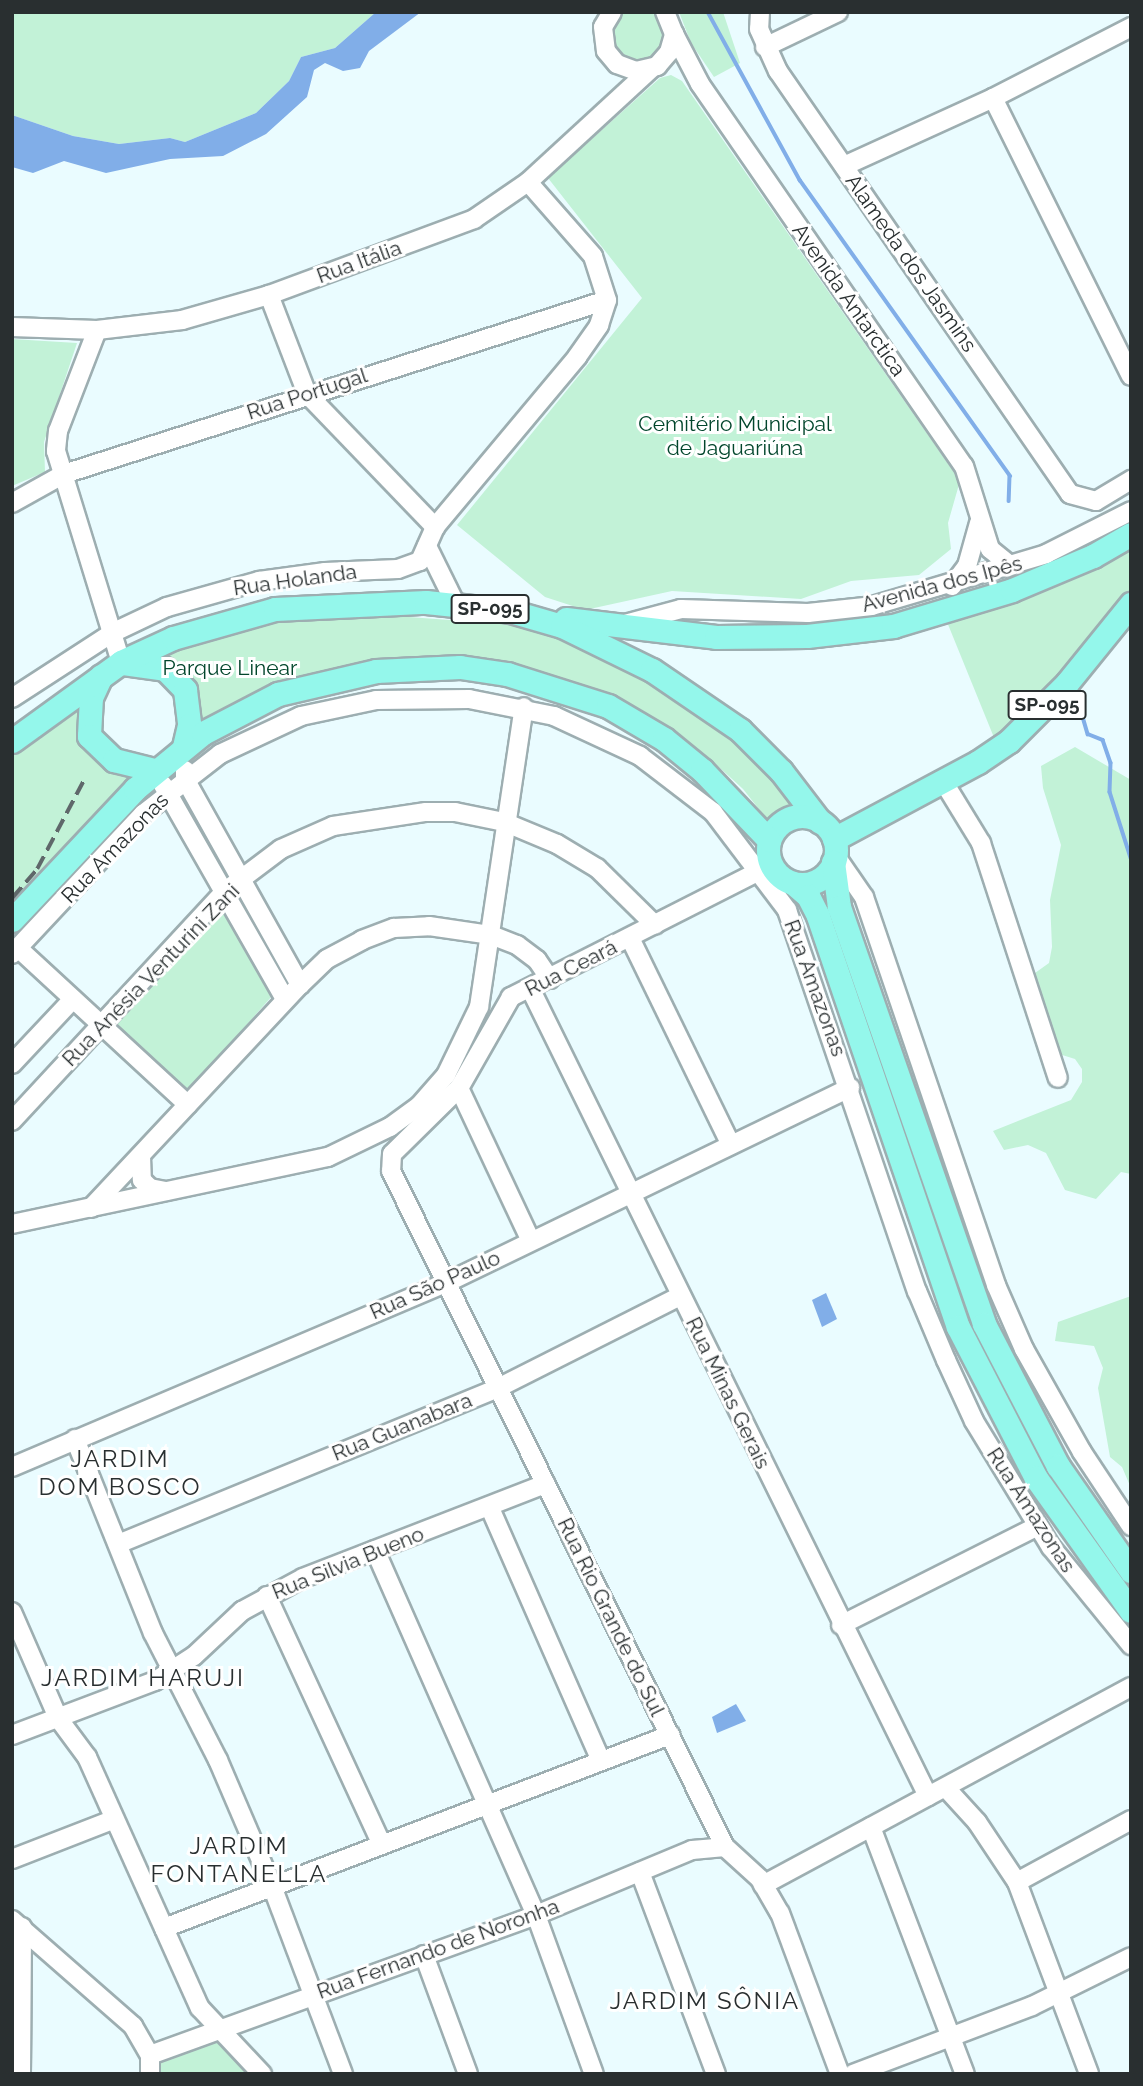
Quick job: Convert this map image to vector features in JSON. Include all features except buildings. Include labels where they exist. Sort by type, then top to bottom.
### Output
[{"type":"main road","name":"SP-095","points":[[12,741],[121,662],[173,638],[275,609],[426,602],[660,632],[807,636],[893,626],[1032,582],[1131,534]]},
{"type":"main road","name":"SP-095","points":[[793,883],[818,880],[831,844],[978,762],[1034,719],[1131,604]]},
{"type":"main road","name":"SP-095","points":[[510,611],[562,626],[654,671],[740,730],[781,771],[831,844]]},
{"type":"main road","points":[[654,671],[660,632]]},
{"type":"main road","points":[[121,662],[165,669],[185,690],[190,716],[184,747]]},
{"type":"main road","points":[[12,920],[154,770],[184,747],[278,694],[333,679],[414,667],[495,672],[607,706],[664,738],[702,770],[769,841]]},
{"type":"main road","points":[[101,676],[89,707],[89,736],[114,761],[154,770]]},
{"type":"main road","points":[[1131,1571],[1058,1466],[984,1324],[839,906],[831,844],[810,817],[786,820],[769,841],[764,869],[793,883],[808,896],[818,916],[936,1270],[964,1340],[1036,1478],[1131,1611]]},
{"type":"street","name":"Avenida Antarctica","points":[[665,12],[700,84],[964,466],[974,488],[979,523],[990,549],[1012,566]]},
{"type":"street","name":"Alameda dos Jasmins","points":[[760,12],[759,29],[765,47],[1070,494],[1084,501],[1096,501],[1131,480]]},
{"type":"street","points":[[765,47],[838,12]]},
{"type":"street","name":"Avenida Antarctica","points":[[609,14],[603,38],[610,57],[625,69],[654,67],[682,70],[700,84]]},
{"type":"street","points":[[844,166],[993,98],[1131,27]]},
{"type":"street","name":"Rua Itália","points":[[12,327],[97,330],[182,320],[269,295],[474,219],[528,182],[654,67],[669,52],[674,34]]},
{"type":"street","points":[[993,98],[1131,376]]},
{"type":"street","points":[[426,602],[433,589],[423,554],[435,527],[576,357],[599,325],[607,300],[593,256],[528,182]]},
{"type":"street","points":[[269,295],[307,394],[435,527]]},
{"type":"street","name":"Rua Portugal","points":[[12,503],[64,474],[607,300]]},
{"type":"street","points":[[97,330],[58,431],[56,451],[121,662]]},
{"type":"street","name":"Avenida dos Ipês","points":[[618,626],[681,609],[808,613],[859,607],[952,586],[1012,566],[1082,539],[1131,511]]},
{"type":"street","name":"Avenida Antarctica","points":[[952,586],[967,566],[979,523]]},
{"type":"street","points":[[974,542],[980,559],[992,572]]},
{"type":"street","points":[[423,554],[456,605]]},
{"type":"street","name":"Rua Holanda","points":[[12,698],[113,633],[167,607],[259,580],[325,572],[398,569],[423,554]]},
{"type":"street","name":"Rua Amazonas","points":[[15,951],[142,814],[185,779],[259,734],[301,716],[339,708],[424,697],[524,707],[601,734],[683,785],[764,869],[801,940],[917,1291],[974,1421],[1038,1526],[1131,1646]]},
{"type":"street","points":[[12,1224],[328,1157],[390,1127],[419,1106],[464,1044],[479,1007],[491,935],[504,822],[524,707]]},
{"type":"street","points":[[184,747],[185,779],[300,985]]},
{"type":"street","points":[[154,770],[285,999]]},
{"type":"street","points":[[943,782],[981,843],[1058,1078]]},
{"type":"street","name":"Rua Anésia Venturini Zani","points":[[12,1121],[224,892],[281,849],[333,826],[426,812],[455,812],[504,822],[557,844],[597,868],[656,925]]},
{"type":"street","points":[[831,844],[864,897],[996,1285],[1024,1349],[1082,1452],[1131,1526]]},
{"type":"street","name":"Rua Ceará","points":[[392,1154],[459,1088],[511,998],[764,869]]},
{"type":"street","points":[[90,1208],[285,999],[327,959],[394,928],[429,926],[491,935],[517,945],[537,960],[550,979]]},
{"type":"street","points":[[630,938],[731,1145]]},
{"type":"street","points":[[15,951],[74,999],[188,1105]]},
{"type":"street","name":"Rua Minas Gerais","points":[[530,988],[841,1625],[928,1796]]},
{"type":"street","name":"Rua Anésia Venturini Zani","points":[[12,1064],[74,999]]},
{"type":"street","points":[[459,1088],[531,1241]]},
{"type":"street","name":"Rua São Paulo","points":[[12,1467],[446,1283],[850,1088]]},
{"type":"street","name":"Rua Rio Grande do Sul","points":[[392,1154],[391,1171],[725,1847],[744,1860],[780,1913],[840,2074]]},
{"type":"street","points":[[141,1156],[142,1180],[150,1188],[169,1192]]},
{"type":"street","name":"Rua Guanabara","points":[[118,1544],[498,1388],[680,1296]]},
{"type":"street","points":[[75,1439],[172,1670],[218,1760],[272,1886],[343,2074]]},
{"type":"street","name":"Rua Silvia Bueno","points":[[12,1735],[155,1681],[267,1596],[374,1550],[545,1485]]},
{"type":"street","points":[[490,1508],[601,1761]]},
{"type":"street","points":[[841,1625],[1038,1526]]},
{"type":"street","points":[[374,1550],[536,1915],[594,2074]]},
{"type":"street","points":[[267,1596],[383,1844]]},
{"type":"street","points":[[12,1612],[58,1718],[88,1758],[200,2008],[262,2074]]},
{"type":"street","points":[[763,1885],[1131,1687]]},
{"type":"street","points":[[164,1928],[670,1735]]},
{"type":"street","points":[[946,1788],[977,1822],[1017,1882],[1089,2074]]},
{"type":"street","points":[[12,1859],[115,1819]]},
{"type":"street","points":[[1017,1882],[1131,1820]]},
{"type":"street","points":[[871,1827],[965,2074]]},
{"type":"street","name":"Rua Fernando de Noronha","points":[[150,2055],[536,1915],[692,1850],[725,1847]]},
{"type":"street","points":[[640,1872],[716,2074]]},
{"type":"street","points":[[17,1924],[21,2074]]},
{"type":"street","points":[[17,1924],[133,2026],[150,2055],[150,2074]]},
{"type":"street","points":[[424,1955],[468,2074]]},
{"type":"street","points":[[853,2074],[1058,1993],[1131,1957]]},
{"type":"green space","points":[[638,9],[657,17],[665,36],[657,55],[638,63],[619,55],[611,36],[619,17]]},
{"type":"green space","points":[[12,12],[376,12],[335,48],[301,57],[289,81],[256,113],[185,142],[170,138],[119,144],[73,136],[12,115]]},
{"type":"green space","points":[[679,12],[723,12],[740,63],[714,77],[691,43]]},
{"type":"green space","name":"Cemitério Municipal de Jaguariúna","points":[[671,75],[682,81],[960,481],[948,523],[951,549],[919,575],[851,581],[801,599],[672,591],[585,610],[545,597],[457,525],[642,298],[548,178],[660,78]]},
{"type":"green space","points":[[12,339],[77,343],[44,442],[45,472],[12,486]]},
{"type":"green space","points":[[1131,544],[1131,588],[1067,670],[995,740],[947,622]]},
{"type":"green space","name":"Parque Linear","points":[[355,613],[542,627],[635,669],[752,748],[805,807],[785,810],[770,823],[743,789],[708,757],[662,723],[601,694],[429,659],[198,728],[200,694],[193,681],[157,656],[276,620]]},
{"type":"green space","points":[[95,683],[88,737],[147,770],[12,908],[12,749]]},
{"type":"green space","points":[[1075,747],[1131,780],[1131,1174],[1121,1172],[1096,1199],[1065,1190],[1046,1153],[1028,1145],[1004,1150],[993,1131],[1071,1100],[1082,1082],[1082,1069],[1075,1059],[1059,1054],[1035,973],[1049,963],[1052,947],[1050,900],[1061,845],[1043,788],[1041,766]]},
{"type":"green space","points":[[226,904],[272,996],[188,1092],[112,1023]]},
{"type":"green space","points":[[1131,1296],[1131,1488],[1122,1467],[1110,1457],[1098,1388],[1103,1368],[1094,1346],[1055,1341],[1058,1322]]},
{"type":"green space","points":[[220,2035],[258,2074],[156,2074],[156,2060]]},
{"type":"water","points":[[376,12],[421,12],[369,51],[360,68],[343,71],[325,63],[314,70],[307,97],[266,134],[223,156],[170,159],[106,173],[64,161],[33,173],[12,167],[12,115],[73,136],[119,144],[170,138],[185,142],[256,113],[289,81],[301,57],[335,48]]},
{"type":"water","points":[[826,1293],[837,1319],[822,1327],[812,1300]]},
{"type":"water","points":[[736,1704],[746,1721],[717,1733],[712,1717]]},
{"type":"waterway","points":[[708,12],[800,180],[1010,476],[1009,501]]},
{"type":"waterway","points":[[1076,693],[1088,734],[1103,740],[1111,763],[1110,792],[1131,858]]},
{"type":"railway","points":[[12,898],[37,869],[85,778]]},
{"type":"district","name":"JARDIM DOM BOSCO","points":[[120,1473]]},
{"type":"district","name":"JARDIM HARUJI","points":[[143,1678]]},
{"type":"district","name":"JARDIM FONTANELLA","points":[[239,1860]]},
{"type":"district","name":"JARDIM SÔNIA","points":[[705,2001]]}]
